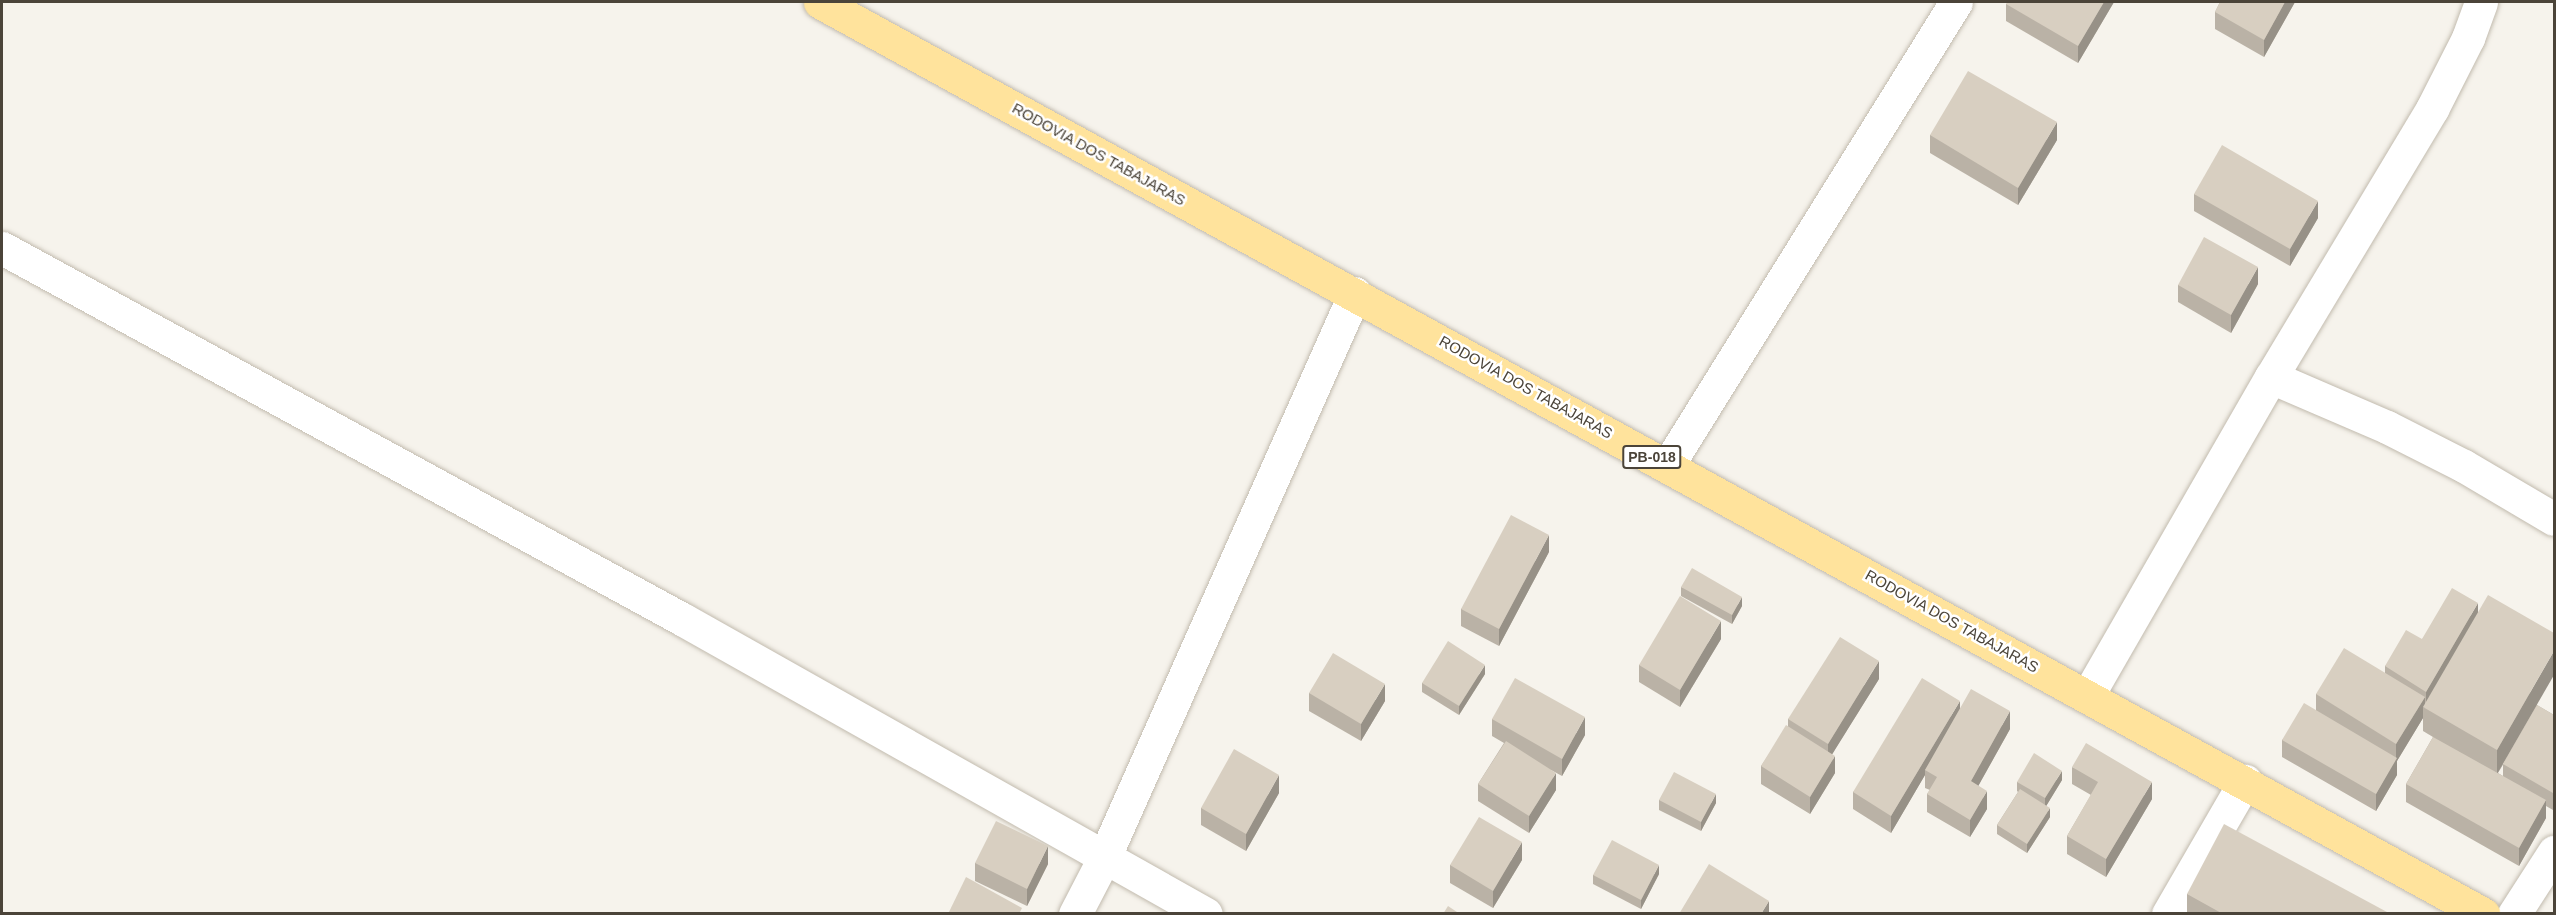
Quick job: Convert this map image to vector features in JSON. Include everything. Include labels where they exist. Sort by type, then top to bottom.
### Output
[{"type":"main road","name":"RODOVIA DOS TABAJARAS","points":[[831,4],[2483,914]]},
{"type":"street","points":[[1668,465],[1956,2]]},
{"type":"street","points":[[2088,695],[2271,377],[2432,109],[2468,38],[2481,2]]},
{"type":"street","points":[[2,248],[682,619],[1206,914]]},
{"type":"street","points":[[1075,914],[1104,858],[1355,293]]},
{"type":"street","points":[[2271,377],[2435,451],[2554,519]]},
{"type":"street","points":[[2168,914],[2245,781]]},
{"type":"street","points":[[2514,914],[2554,852]]},
{"type":"building","points":[[2007,2],[2104,2],[2078,46],[2006,4]]},
{"type":"building","points":[[2220,2],[2285,2],[2264,40],[2215,12]]},
{"type":"building","points":[[1968,71],[2057,122],[2018,188],[1930,135]]},
{"type":"building","points":[[2222,145],[2318,201],[2290,249],[2194,194]]},
{"type":"building","points":[[2204,237],[2258,267],[2231,315],[2178,285]]},
{"type":"building","points":[[1511,515],[1549,535],[1499,629],[1461,609]]},
{"type":"building","points":[[1692,568],[1742,597],[1732,615],[1681,587]]},
{"type":"building","points":[[2452,588],[2478,603],[2426,692],[2385,666],[2406,630],[2422,639]]},
{"type":"building","points":[[2488,595],[2554,633],[2554,651],[2497,750],[2423,707]]},
{"type":"building","points":[[1680,596],[1721,621],[1680,690],[1639,665]]},
{"type":"building","points":[[1840,637],[1879,661],[1828,744],[1788,719]]},
{"type":"building","points":[[1448,641],[1485,665],[1459,706],[1422,683]]},
{"type":"building","points":[[2344,648],[2425,697],[2396,744],[2316,694]]},
{"type":"building","points":[[1333,653],[1385,684],[1361,724],[1309,693]]},
{"type":"building","points":[[1515,678],[1585,717],[1562,759],[1492,719]]},
{"type":"building","points":[[1922,678],[1960,701],[1891,816],[1853,792]]},
{"type":"building","points":[[1971,689],[2010,711],[1971,781],[1987,791],[1970,820],[1927,794],[1937,777],[1925,770]]},
{"type":"building","points":[[2304,703],[2397,758],[2376,794],[2282,740]]},
{"type":"building","points":[[2537,705],[2554,715],[2553,793],[2503,764]]},
{"type":"building","points":[[1786,725],[1835,756],[1810,797],[1761,766]]},
{"type":"building","points":[[2433,737],[2546,800],[2519,848],[2406,784]]},
{"type":"building","points":[[1506,741],[1556,773],[1529,816],[1478,784]]},
{"type":"building","points":[[2086,743],[2152,782],[2106,859],[2067,836],[2098,782],[2072,767]]},
{"type":"building","points":[[1234,749],[1279,775],[1246,834],[1201,808]]},
{"type":"building","points":[[2034,753],[2062,771],[2045,798],[2017,782]]},
{"type":"building","points":[[1674,772],[1716,794],[1701,822],[1659,800]]},
{"type":"building","points":[[2020,789],[2050,808],[2027,844],[1997,825]]},
{"type":"building","points":[[1479,817],[1522,842],[1493,891],[1450,865]]},
{"type":"building","points":[[996,821],[1048,846],[1027,889],[975,863]]},
{"type":"building","points":[[2224,824],[2387,912],[2386,914],[2223,914],[2187,894]]},
{"type":"building","points":[[1612,840],[1659,865],[1641,900],[1593,875]]},
{"type":"building","points":[[1709,864],[1769,901],[1761,914],[1679,914]]},
{"type":"building","points":[[966,877],[1022,908],[1019,914],[948,914]]},
{"type":"building","points":[[1448,906],[1460,914],[1443,914]]}]
